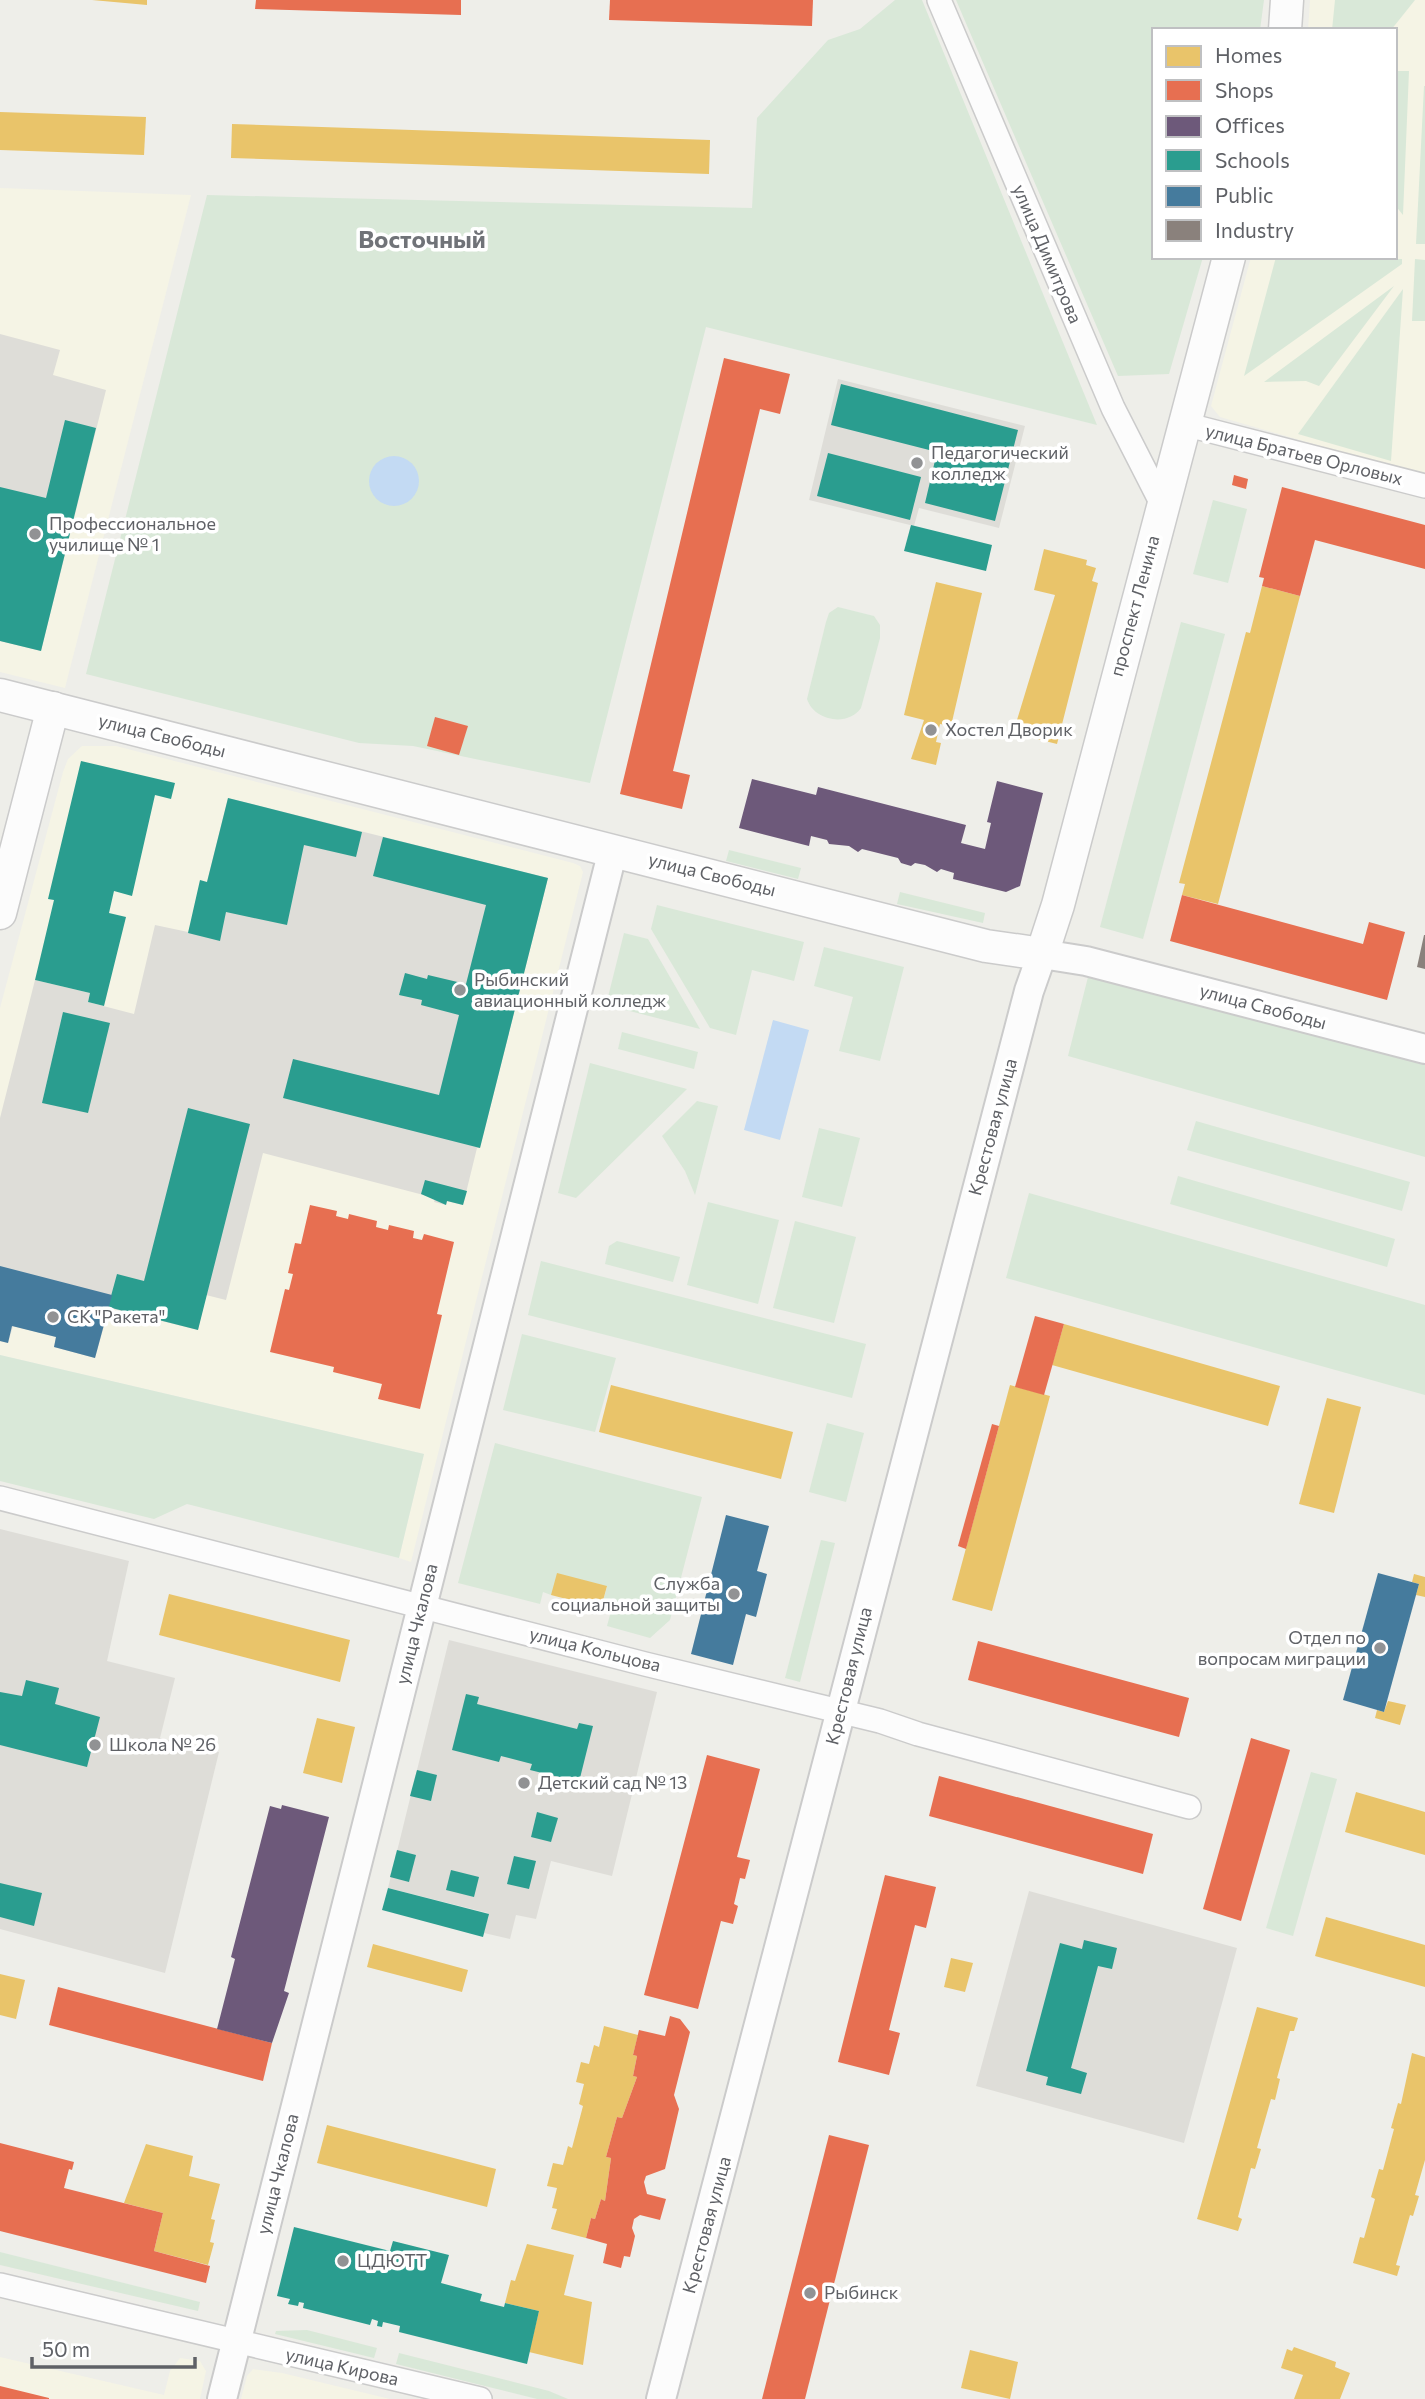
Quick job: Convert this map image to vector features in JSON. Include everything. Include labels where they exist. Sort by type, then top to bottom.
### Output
[{"type":"main road","points":[[1284,28],[1287,0]]},
{"type":"main road","name":"проспект Ленина","points":[[1042,954],[1058,905],[1228,259]]},
{"type":"main road","name":"улица Свободы","points":[[0,695],[986,946],[1042,954]]},
{"type":"main road","points":[[0,913],[53,708]]},
{"type":"street","name":"улица Димитрова","points":[[939,0],[1112,408],[1162,504]]},
{"type":"street","name":"улица Братьев Орловых","points":[[1184,425],[1425,486]]},
{"type":"street","name":"улица Чкалова","points":[[222,2399],[613,850]]},
{"type":"street","name":"улица Свободы","points":[[1042,954],[1086,961],[1425,1049]]},
{"type":"street","name":"Крестовая улица","points":[[661,2399],[1029,991],[1042,954]]},
{"type":"street","name":"улица Кольцова","points":[[0,1498],[840,1710],[1189,1807]]},
{"type":"street","name":"улица Кирова","points":[[0,2285],[480,2399]]},
{"type":"shaded area","points":[[1310,0],[1425,0],[1425,476],[1220,417],[1211,406],[1250,259],[1397,259],[1397,28],[1308,28]]},
{"type":"shaded area","points":[[0,188],[191,195],[65,688],[0,672]]},
{"type":"shaded area","name":"Профессиональное училище № 1","points":[[0,334],[60,350],[53,375],[106,390],[41,651],[0,641]]},
{"type":"shaded area","name":"Педагогический колледж","points":[[838,379],[1025,426],[999,528],[919,508],[914,526],[809,500]]},
{"type":"shaded area","points":[[82,746],[116,746],[573,863],[580,866],[583,872],[411,1562],[399,1558],[424,1454],[0,1355],[0,1008],[63,772],[68,759]]},
{"type":"shaded area","points":[[228,798],[548,878],[480,1148],[477,1148],[463,1205],[447,1201],[446,1205],[434,1202],[435,1198],[263,1153],[226,1300],[206,1295],[198,1330],[109,1308],[95,1358],[54,1347],[56,1337],[13,1326],[8,1343],[0,1341],[0,1118],[35,980],[90,993],[88,1002],[134,1014],[155,925],[188,932],[207,882]]},
{"type":"shaded area","name":"Школа № 26","points":[[0,1529],[129,1561],[107,1661],[175,1678],[160,1738],[219,1752],[165,1973],[0,1929]]},
{"type":"shaded area","name":"Детский сад № 13","points":[[449,1640],[657,1692],[612,1876],[551,1861],[536,1919],[516,1915],[510,1939],[484,1933],[488,1913],[388,1888]]},
{"type":"shaded area","points":[[1029,1891],[1237,1948],[1184,2143],[976,2086]]},
{"type":"shaded area","points":[[0,2357],[164,2395],[170,2371],[180,2358],[200,2361],[206,2371],[200,2399],[0,2399]]},
{"type":"shaded area","points":[[253,2369],[282,2373],[390,2399],[241,2399],[247,2376]]},
{"type":"green space","points":[[895,0],[922,0],[1097,425],[706,327],[590,783],[413,746],[359,743],[86,674],[207,195],[752,208],[757,118],[828,40],[860,29]]},
{"type":"green space","points":[[956,0],[1264,0],[1260,28],[1152,28],[1152,259],[1202,259],[1169,374],[1118,376]]},
{"type":"green space","points":[[1335,0],[1415,0],[1393,28],[1332,28]]},
{"type":"green space","points":[[1397,71],[1409,71],[1403,215],[1397,208]]},
{"type":"green space","points":[[1424,86],[1425,244],[1416,244]]},
{"type":"green space","points":[[1275,259],[1402,259],[1402,264],[1244,376]]},
{"type":"green space","points":[[1415,259],[1425,260],[1425,321],[1412,321]]},
{"type":"green space","points":[[1394,286],[1319,386],[1306,381],[1264,382]]},
{"type":"green space","points":[[1403,289],[1391,461],[1298,434]]},
{"type":"green space","points":[[1213,500],[1247,509],[1228,583],[1193,574]]},
{"type":"green space","points":[[838,607],[874,616],[880,625],[880,638],[861,708],[848,718],[832,719],[817,712],[807,699],[829,613]]},
{"type":"green space","points":[[1181,622],[1225,634],[1143,939],[1100,927]]},
{"type":"green space","points":[[729,850],[801,868],[798,879],[726,861]]},
{"type":"green space","points":[[900,892],[985,913],[983,923],[897,904]]},
{"type":"green space","points":[[657,905],[804,942],[794,981],[752,970],[736,1035],[710,1028],[651,929]]},
{"type":"green space","points":[[624,933],[648,939],[700,1029],[606,1005]]},
{"type":"green space","points":[[824,947],[904,967],[880,1061],[839,1051],[853,997],[814,986]]},
{"type":"green space","points":[[1088,977],[1425,1063],[1425,1157],[1068,1056]]},
{"type":"green space","points":[[622,1032],[698,1052],[694,1069],[618,1049]]},
{"type":"green space","points":[[590,1063],[687,1089],[576,1198],[558,1193]]},
{"type":"green space","points":[[697,1101],[718,1106],[695,1195],[685,1171],[662,1136]]},
{"type":"green space","points":[[1196,1121],[1410,1182],[1402,1211],[1187,1150]]},
{"type":"green space","points":[[819,1128],[860,1138],[842,1207],[802,1197]]},
{"type":"green space","points":[[1178,1176],[1395,1239],[1387,1267],[1170,1204]]},
{"type":"green space","points":[[1029,1193],[1425,1305],[1425,1395],[1006,1278]]},
{"type":"green space","points":[[708,1202],[779,1220],[758,1304],[687,1285]]},
{"type":"green space","points":[[795,1221],[856,1237],[834,1323],[773,1308]]},
{"type":"green space","points":[[617,1241],[680,1257],[673,1282],[605,1264],[609,1246]]},
{"type":"green space","points":[[541,1261],[866,1344],[852,1398],[528,1315]]},
{"type":"green space","points":[[522,1334],[616,1358],[595,1432],[503,1410]]},
{"type":"green space","points":[[0,1355],[424,1454],[399,1558],[187,1504],[154,1519],[0,1481]]},
{"type":"green space","points":[[827,1423],[864,1433],[846,1502],[809,1492]]},
{"type":"green space","points":[[495,1443],[702,1497],[670,1620],[650,1638],[607,1626],[611,1611],[601,1608],[607,1587],[551,1595],[543,1592],[540,1604],[458,1583]]},
{"type":"green space","points":[[821,1540],[835,1543],[800,1682],[785,1678]]},
{"type":"green space","points":[[1311,1772],[1337,1779],[1293,1936],[1266,1928]]},
{"type":"green space","points":[[0,2252],[200,2302],[198,2311],[0,2265]]},
{"type":"green space","points":[[307,2330],[377,2348],[374,2358],[275,2334],[276,2331]]},
{"type":"green space","points":[[399,2353],[549,2391],[568,2399],[537,2399],[396,2364]]},
{"type":"water","points":[[394,456],[412,463],[419,481],[412,499],[394,506],[376,499],[369,481],[376,463]]},
{"type":"water","points":[[773,1020],[809,1030],[780,1140],[744,1130]]},
{"type":"building: Homes","points":[[92,0],[147,0],[147,5]]},
{"type":"building: Homes","points":[[0,112],[146,117],[144,155],[0,150]]},
{"type":"building: Homes","points":[[232,124],[710,140],[709,174],[231,158]]},
{"type":"building: Homes","points":[[1044,549],[1087,560],[1086,565],[1096,568],[1092,581],[1098,583],[1057,744],[1013,733],[1055,595],[1034,590]]},
{"type":"building: Homes","points":[[936,582],[982,593],[951,726],[940,724],[936,742],[941,743],[936,765],[911,759],[924,720],[904,715]]},
{"type":"building: Homes","points":[[1262,586],[1300,596],[1218,904],[1182,895],[1185,884],[1179,883],[1246,632],[1250,633]]},
{"type":"building: Homes","points":[[1064,1324],[1280,1386],[1268,1426],[1052,1365]]},
{"type":"building: Homes","points":[[611,1385],[793,1432],[781,1479],[599,1432]]},
{"type":"building: Homes","points":[[1010,1385],[1050,1396],[992,1611],[952,1600]]},
{"type":"building: Homes","points":[[1327,1398],[1361,1407],[1334,1513],[1299,1504]]},
{"type":"building: Homes","points":[[557,1573],[607,1586],[601,1608],[551,1595]]},
{"type":"building: Homes","points":[[1414,1574],[1425,1577],[1425,1597],[1416,1595],[1419,1584],[1412,1582]]},
{"type":"building: Homes","points":[[169,1594],[350,1640],[340,1682],[159,1635]]},
{"type":"building: Homes","points":[[1388,1701],[1406,1705],[1400,1725],[1375,1718],[1377,1710],[1384,1712]]},
{"type":"building: Homes","points":[[317,1718],[355,1727],[342,1783],[303,1773]]},
{"type":"building: Homes","points":[[1356,1792],[1425,1812],[1425,1855],[1345,1832]]},
{"type":"building: Homes","points":[[1326,1917],[1425,1945],[1425,1987],[1315,1956]]},
{"type":"building: Homes","points":[[373,1944],[468,1970],[462,1992],[367,1967]]},
{"type":"building: Homes","points":[[951,1958],[973,1963],[965,1992],[944,1987]]},
{"type":"building: Homes","points":[[0,1974],[25,1980],[16,2019],[0,2015]]},
{"type":"building: Homes","points":[[1257,2007],[1298,2018],[1294,2031],[1290,2031],[1277,2078],[1280,2079],[1275,2100],[1271,2099],[1257,2148],[1261,2149],[1255,2169],[1251,2168],[1238,2217],[1242,2219],[1238,2231],[1197,2219]]},
{"type":"building: Homes","points":[[604,2026],[638,2035],[633,2055],[637,2056],[633,2076],[637,2077],[622,2118],[617,2117],[606,2157],[611,2158],[605,2201],[601,2199],[595,2219],[591,2218],[586,2238],[551,2229],[557,2209],[552,2208],[557,2188],[547,2186],[553,2163],[563,2165],[568,2146],[572,2148],[583,2106],[579,2104],[584,2084],[576,2082],[581,2062],[589,2064],[594,2045],[599,2047]]},
{"type":"building: Homes","points":[[1412,2053],[1425,2057],[1425,2160],[1415,2195],[1419,2196],[1413,2216],[1410,2215],[1396,2265],[1400,2266],[1397,2276],[1353,2263],[1360,2237],[1364,2238],[1375,2199],[1371,2197],[1379,2169],[1383,2170],[1394,2129],[1391,2128],[1398,2103],[1401,2104]]},
{"type":"building: Homes","points":[[327,2125],[496,2169],[487,2207],[317,2163]]},
{"type":"building: Homes","points":[[146,2144],[193,2156],[189,2176],[220,2184],[211,2219],[215,2220],[210,2242],[214,2243],[208,2265],[154,2251],[163,2213],[124,2203]]},
{"type":"building: Homes","points":[[527,2244],[574,2255],[564,2295],[592,2302],[583,2365],[529,2352],[539,2311],[505,2303],[511,2280],[515,2281]]},
{"type":"building: Homes","points":[[1294,2347],[1336,2362],[1335,2367],[1350,2373],[1340,2399],[1294,2399],[1303,2375],[1281,2368],[1287,2349],[1292,2351]]},
{"type":"building: Homes","points":[[970,2350],[1018,2362],[1010,2399],[961,2388]]},
{"type":"building: Shops","points":[[256,0],[461,0],[461,15],[255,9]]},
{"type":"building: Shops","points":[[610,0],[813,0],[812,26],[609,20]]},
{"type":"building: Shops","points":[[724,358],[790,374],[780,414],[760,409],[673,771],[690,775],[682,809],[620,794]]},
{"type":"building: Shops","points":[[1234,475],[1248,479],[1246,489],[1232,485]]},
{"type":"building: Shops","points":[[1282,487],[1425,525],[1425,569],[1315,540],[1300,596],[1262,586],[1264,578],[1259,577]]},
{"type":"building: Shops","points":[[435,717],[468,726],[459,755],[427,746]]},
{"type":"building: Shops","points":[[1182,895],[1363,944],[1369,922],[1405,932],[1387,1000],[1170,941]]},
{"type":"building: Shops","points":[[310,1205],[337,1211],[336,1216],[348,1219],[349,1214],[377,1221],[376,1227],[388,1230],[389,1225],[414,1231],[413,1238],[422,1240],[424,1234],[454,1242],[437,1314],[442,1315],[420,1409],[378,1399],[382,1384],[333,1372],[334,1367],[270,1352],[285,1289],[289,1290],[293,1274],[288,1273],[295,1243],[301,1244]]},
{"type":"building: Shops","points":[[1035,1316],[1064,1324],[1044,1395],[1015,1387]]},
{"type":"building: Shops","points":[[992,1424],[999,1426],[966,1549],[958,1546]]},
{"type":"building: Shops","points":[[978,1641],[1189,1698],[1179,1737],[968,1680]]},
{"type":"building: Shops","points":[[1251,1738],[1290,1750],[1241,1921],[1203,1909]]},
{"type":"building: Shops","points":[[707,1755],[760,1769],[737,1857],[750,1860],[745,1879],[740,1878],[734,1904],[738,1906],[733,1924],[721,1921],[698,2009],[644,1995]]},
{"type":"building: Shops","points":[[939,1776],[1153,1834],[1143,1874],[929,1816]]},
{"type":"building: Shops","points":[[885,1875],[936,1887],[926,1928],[915,1925],[889,2030],[900,2033],[889,2075],[838,2062]]},
{"type":"building: Shops","points":[[58,1987],[272,2043],[263,2081],[49,2025]]},
{"type":"building: Shops","points":[[670,2016],[680,2019],[690,2032],[674,2095],[679,2109],[665,2169],[646,2176],[644,2182],[647,2194],[666,2199],[660,2220],[640,2215],[634,2219],[632,2228],[635,2236],[630,2257],[624,2256],[621,2268],[603,2263],[607,2244],[586,2238],[591,2218],[595,2219],[601,2199],[605,2201],[611,2158],[606,2157],[617,2117],[622,2118],[637,2077],[633,2076],[637,2056],[633,2055],[639,2030],[665,2036]]},
{"type":"building: Shops","points":[[829,2135],[869,2145],[805,2399],[762,2399]]},
{"type":"building: Shops","points":[[0,2143],[74,2162],[72,2170],[69,2169],[64,2188],[163,2213],[154,2251],[210,2266],[206,2283],[0,2231]]},
{"type":"building: Shops","points":[[0,2386],[49,2398],[49,2399],[0,2399]]},
{"type":"building: Offices","points":[[752,779],[816,795],[818,787],[966,825],[961,843],[985,849],[991,823],[987,822],[997,781],[1043,793],[1020,886],[1006,892],[953,879],[954,873],[941,869],[937,872],[915,863],[911,866],[901,863],[898,858],[862,849],[858,852],[849,846],[829,844],[827,840],[811,836],[809,846],[739,828]]},
{"type":"building: Offices","points":[[282,1805],[329,1817],[284,1991],[289,1993],[272,2043],[217,2029],[235,1959],[231,1957],[270,1806],[281,1809]]},
{"type":"building: Schools","points":[[841,384],[1018,430],[995,521],[925,503],[937,452],[831,425]]},
{"type":"building: Schools","points":[[65,420],[96,428],[41,651],[0,641],[0,487],[46,498]]},
{"type":"building: Schools","points":[[828,453],[921,477],[910,520],[817,496]]},
{"type":"building: Schools","points":[[911,525],[992,545],[986,571],[904,551]]},
{"type":"building: Schools","points":[[81,761],[175,783],[171,799],[155,795],[132,896],[114,891],[109,913],[126,917],[104,1006],[88,1002],[90,993],[35,980],[54,900],[48,899]]},
{"type":"building: Schools","points":[[228,798],[362,832],[356,857],[304,845],[287,925],[226,912],[220,941],[188,933],[200,880],[207,882]]},
{"type":"building: Schools","name":"Рыбинский авиационный колледж","points":[[383,837],[548,878],[480,1148],[283,1098],[293,1059],[439,1095],[459,1015],[421,1005],[422,1000],[399,995],[405,973],[427,979],[428,975],[466,984],[486,905],[373,876]]},
{"type":"building: Schools","points":[[63,1012],[110,1023],[88,1113],[42,1103]]},
{"type":"building: Schools","points":[[188,1108],[250,1124],[198,1330],[108,1307],[117,1274],[144,1281]]},
{"type":"building: Schools","points":[[425,1180],[467,1191],[463,1205],[447,1201],[446,1205],[421,1194]]},
{"type":"building: Schools","points":[[26,1680],[59,1688],[55,1704],[100,1717],[87,1767],[0,1745],[0,1692],[22,1696]]},
{"type":"building: Schools","points":[[466,1694],[479,1697],[477,1704],[577,1729],[579,1723],[593,1726],[579,1782],[530,1770],[532,1764],[501,1756],[499,1762],[452,1750]]},
{"type":"building: Schools","points":[[417,1770],[437,1775],[431,1801],[410,1796]]},
{"type":"building: Schools","points":[[537,1812],[558,1818],[551,1842],[531,1837]]},
{"type":"building: Schools","points":[[397,1850],[416,1855],[409,1882],[390,1877]]},
{"type":"building: Schools","points":[[514,1856],[536,1861],[529,1889],[507,1884]]},
{"type":"building: Schools","points":[[451,1870],[479,1877],[474,1897],[446,1890]]},
{"type":"building: Schools","points":[[0,1883],[42,1893],[34,1926],[0,1917]]},
{"type":"building: Schools","points":[[388,1888],[489,1914],[483,1937],[382,1910]]},
{"type":"building: Schools","points":[[1084,1940],[1117,1948],[1112,1969],[1098,1966],[1071,2068],[1087,2073],[1081,2094],[1046,2085],[1048,2077],[1026,2071],[1060,1943],[1082,1949]]},
{"type":"building: Schools","points":[[294,2227],[390,2251],[393,2241],[449,2255],[441,2283],[482,2294],[480,2301],[504,2307],[505,2303],[539,2311],[527,2364],[399,2332],[400,2326],[383,2322],[382,2327],[377,2326],[378,2321],[372,2319],[370,2325],[303,2308],[304,2303],[299,2302],[298,2306],[288,2304],[290,2299],[277,2296]]},
{"type":"building: Public","name":"СК \"Ракета\"","points":[[0,1266],[112,1295],[95,1358],[54,1347],[56,1337],[12,1326],[8,1343],[0,1341]]},
{"type":"building: Public","name":"Служба социальной защиты","points":[[726,1515],[769,1526],[757,1571],[767,1574],[756,1617],[746,1614],[733,1665],[691,1654]]},
{"type":"building: Public","name":"Отдел по вопросам миграции","points":[[1378,1573],[1419,1584],[1384,1712],[1343,1700]]},
{"type":"building: Industry","points":[[1425,935],[1425,969],[1417,967]]},
{"type":"place","name":"Педагогический колледж","points":[[917,463]]},
{"type":"place","name":"Профессиональное училище № 1","points":[[35,534]]},
{"type":"place","name":"Хостел Дворик","points":[[931,730]]},
{"type":"place","name":"Рыбинский авиационный колледж","points":[[460,990]]},
{"type":"place","name":"СК \"Ракета\"","points":[[53,1317]]},
{"type":"place","name":"Служба социальной защиты","points":[[734,1594]]},
{"type":"place","name":"Отдел по вопросам миграции","points":[[1380,1648]]},
{"type":"place","name":"Школа № 26","points":[[95,1745]]},
{"type":"place","name":"Детский сад № 13","points":[[524,1783]]},
{"type":"place","name":"ЦДЮТТ","points":[[343,2261]]},
{"type":"place","name":"Рыбинск","points":[[810,2293]]},
{"type":"district","name":"Восточный","points":[[422,240]]}]
